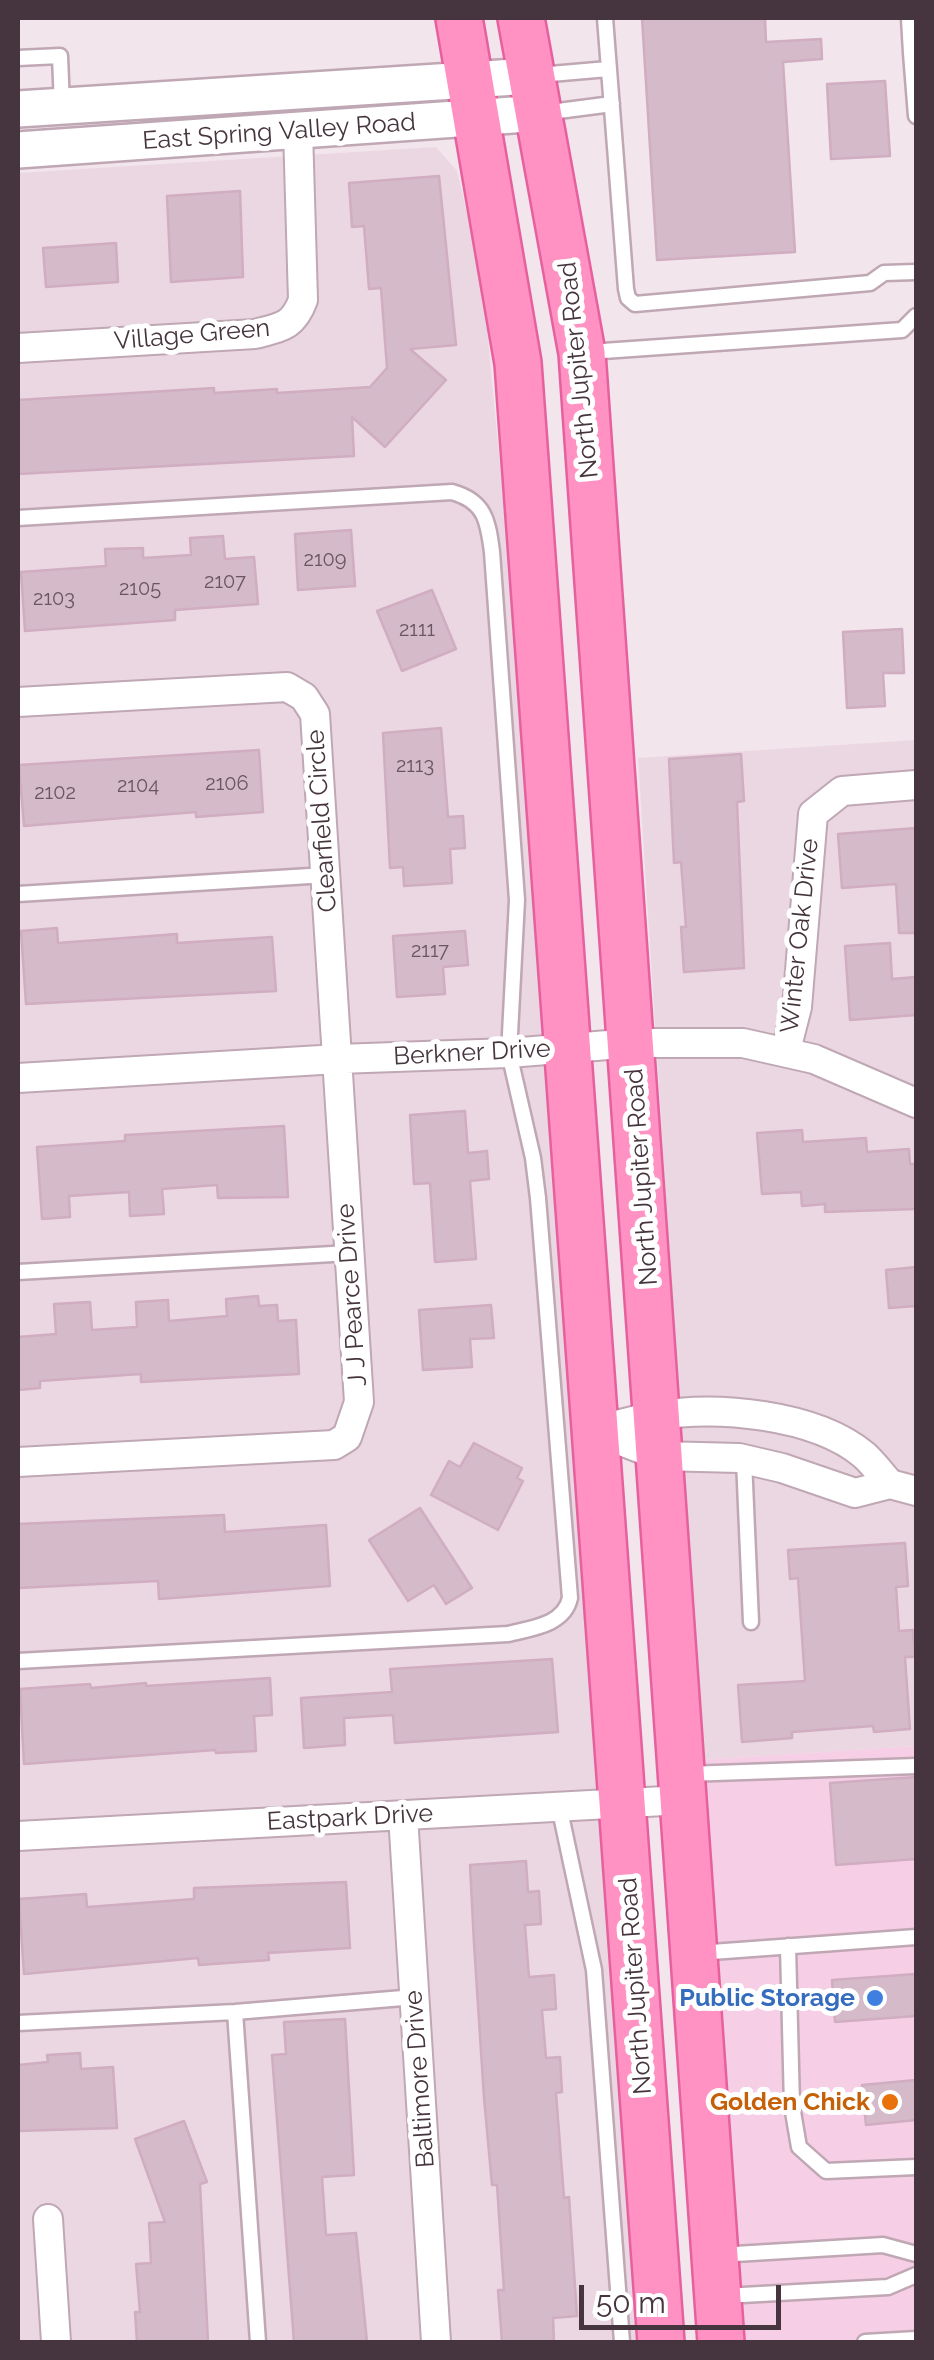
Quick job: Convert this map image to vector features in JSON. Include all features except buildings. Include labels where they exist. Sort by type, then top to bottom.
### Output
[{"type":"main road","name":"North Jupiter Road","points":[[459,18],[518,363],[661,2342]]},
{"type":"main road","name":"North Jupiter Road","points":[[521,18],[582,353],[721,2342]]},
{"type":"main road","points":[[656,2274],[716,2276]]},
{"type":"street","name":"East Spring Valley Road","points":[[18,109],[473,100],[536,95]]},
{"type":"street","name":"East Spring Valley Road","points":[[18,150],[298,130],[473,100]]},
{"type":"street","name":"Village Green","points":[[18,348],[256,334],[282,327],[296,317],[302,300],[298,130]]},
{"type":"street","name":"Clearfield Circle","points":[[18,702],[287,686],[304,697],[316,714],[338,1059]]},
{"type":"street","name":"Winter Oak Drive","points":[[786,1050],[797,1007],[812,814],[842,792],[916,785]]},
{"type":"street","name":"Berkner Drive","points":[[18,1078],[633,1043],[743,1043],[814,1059],[916,1103]]},
{"type":"street","name":"J J Pearce Drive","points":[[18,1462],[334,1445],[347,1437],[359,1402],[338,1059]]},
{"type":"street","points":[[595,1431],[659,1436],[747,1413],[787,1419],[827,1433],[864,1454],[903,1487]]},
{"type":"street","points":[[595,1431],[659,1436],[782,1468],[855,1493],[903,1487]]},
{"type":"street","name":"Eastpark Drive","points":[[18,1836],[623,1803],[682,1787]]},
{"type":"street","name":"Baltimore Drive","points":[[403,1815],[436,2342]]},
{"type":"street","points":[[48,2219],[56,2342]]},
{"type":"lane","points":[[605,18],[626,289],[635,304],[870,283],[884,273],[916,272]]},
{"type":"lane","points":[[908,18],[914,52],[916,116]]},
{"type":"lane","points":[[18,58],[60,56],[62,106]]},
{"type":"lane","points":[[536,95],[608,69]]},
{"type":"lane","points":[[536,95],[612,104]]},
{"type":"lane","points":[[582,353],[902,330],[916,316]]},
{"type":"lane","points":[[18,518],[452,492],[481,507],[492,552],[517,900],[509,1052],[538,1198],[570,1598],[567,1611],[558,1619],[508,1634],[18,1661]]},
{"type":"lane","points":[[18,894],[326,875]]},
{"type":"lane","points":[[18,1272],[350,1252]]},
{"type":"lane","points":[[744,1460],[751,1622]]},
{"type":"lane","points":[[682,1787],[916,1766]]},
{"type":"lane","points":[[560,1806],[594,1970],[622,2342]]},
{"type":"lane","points":[[694,1953],[916,1937]]},
{"type":"lane","points":[[788,1946],[792,2106],[799,2147],[826,2171],[916,2167]]},
{"type":"lane","points":[[18,2023],[234,2012],[415,1997]]},
{"type":"lane","points":[[234,2012],[258,2342]]},
{"type":"lane","points":[[716,2276],[883,2246],[916,2254]]},
{"type":"lane","points":[[716,2276],[888,2286],[916,2274]]},
{"type":"lane","points":[[865,2342],[916,2339]]},
{"type":"shaded area","points":[[436,147],[457,171],[482,277],[513,601],[637,2342],[18,2342],[18,173]]},
{"type":"shaded area","points":[[916,740],[916,1746],[702,1760],[638,758]]},
{"type":"shaded area","points":[[916,1746],[916,2342],[745,2342],[702,1760]]},
{"type":"place","name":"Public Storage","points":[[875,1998]]},
{"type":"place","name":"Golden Chick","points":[[890,2102]]}]
